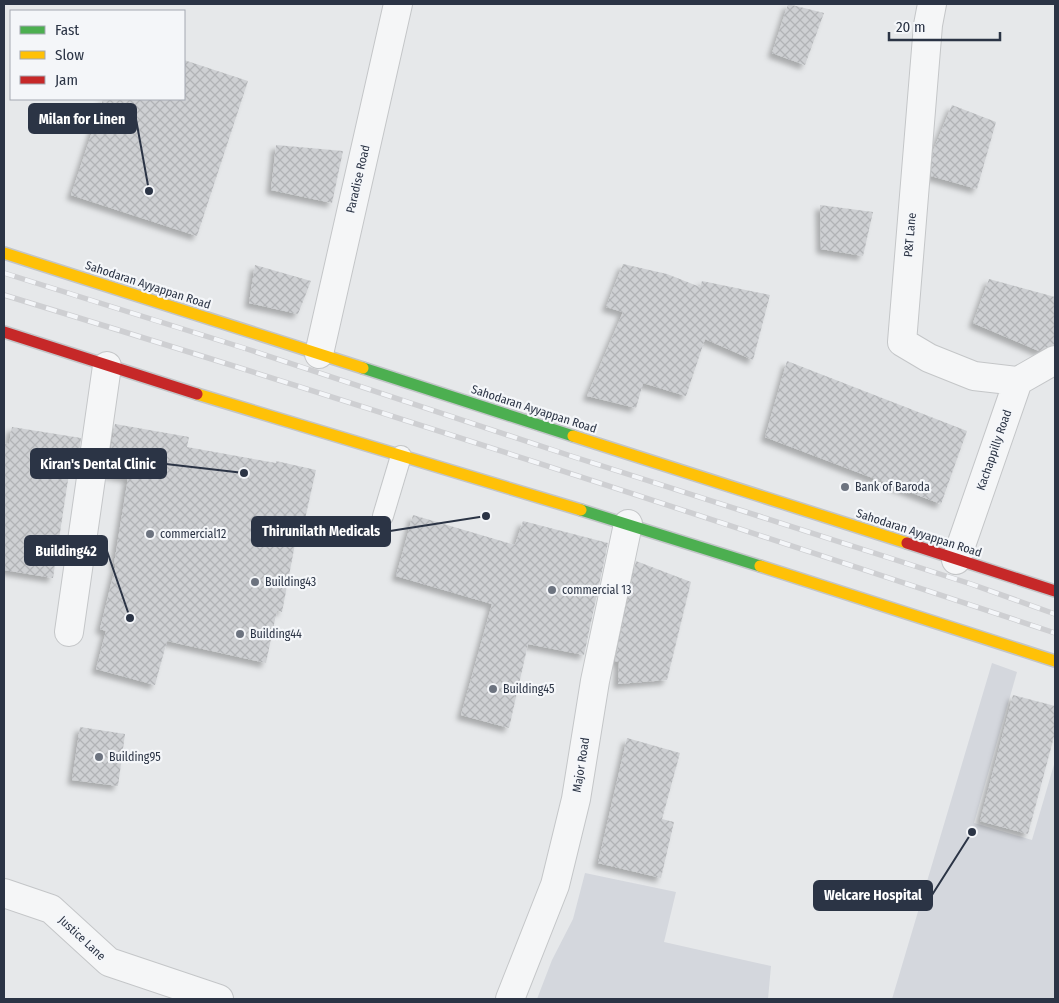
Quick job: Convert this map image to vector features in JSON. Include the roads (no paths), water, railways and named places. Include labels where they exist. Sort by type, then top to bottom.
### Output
[{"type":"main road","name":"Sahodaran Ayyappan Road","points":[[4,253],[1055,591]]},
{"type":"main road","points":[[4,332],[107,366],[628,524],[1055,661]]},
{"type":"street","name":"Paradise Road","points":[[319,354],[398,4]]},
{"type":"street","name":"P&T Lane","points":[[932,4],[928,25],[902,342],[929,358],[974,376],[1018,380]]},
{"type":"street","points":[[1018,380],[1055,360]]},
{"type":"street","points":[[69,632],[107,366]]},
{"type":"street","name":"Kachappilly Road","points":[[956,560],[1018,380]]},
{"type":"street","name":"Major Road","points":[[510,999],[555,885],[576,799],[595,681],[628,524]]},
{"type":"street","name":"Justice Lane","points":[[4,893],[51,909],[109,962],[219,999]]},
{"type":"lane","points":[[383,516],[401,456]]},
{"type":"railway","points":[[4,273],[247,349],[568,455],[971,584],[1055,614]]},
{"type":"railway","points":[[4,295],[531,461],[1055,633]]},
{"type":"place","name":"Milan for Linen","points":[[149,191]]},
{"type":"place","name":"Kiran's Dental Clinic","points":[[244,473]]},
{"type":"place","name":"Bank of Baroda","points":[[845,487]]},
{"type":"place","name":"Thirunilath Medicals","points":[[486,516]]},
{"type":"place","name":"commercial12","points":[[150,534]]},
{"type":"place","name":"Building43","points":[[255,582]]},
{"type":"place","name":"commercial 13","points":[[552,590]]},
{"type":"place","name":"Building42","points":[[130,618]]},
{"type":"place","name":"Building44","points":[[240,634]]},
{"type":"place","name":"Building45","points":[[493,689]]},
{"type":"place","name":"Building95","points":[[99,757]]},
{"type":"place","name":"Welcare Hospital","points":[[972,832]]}]
